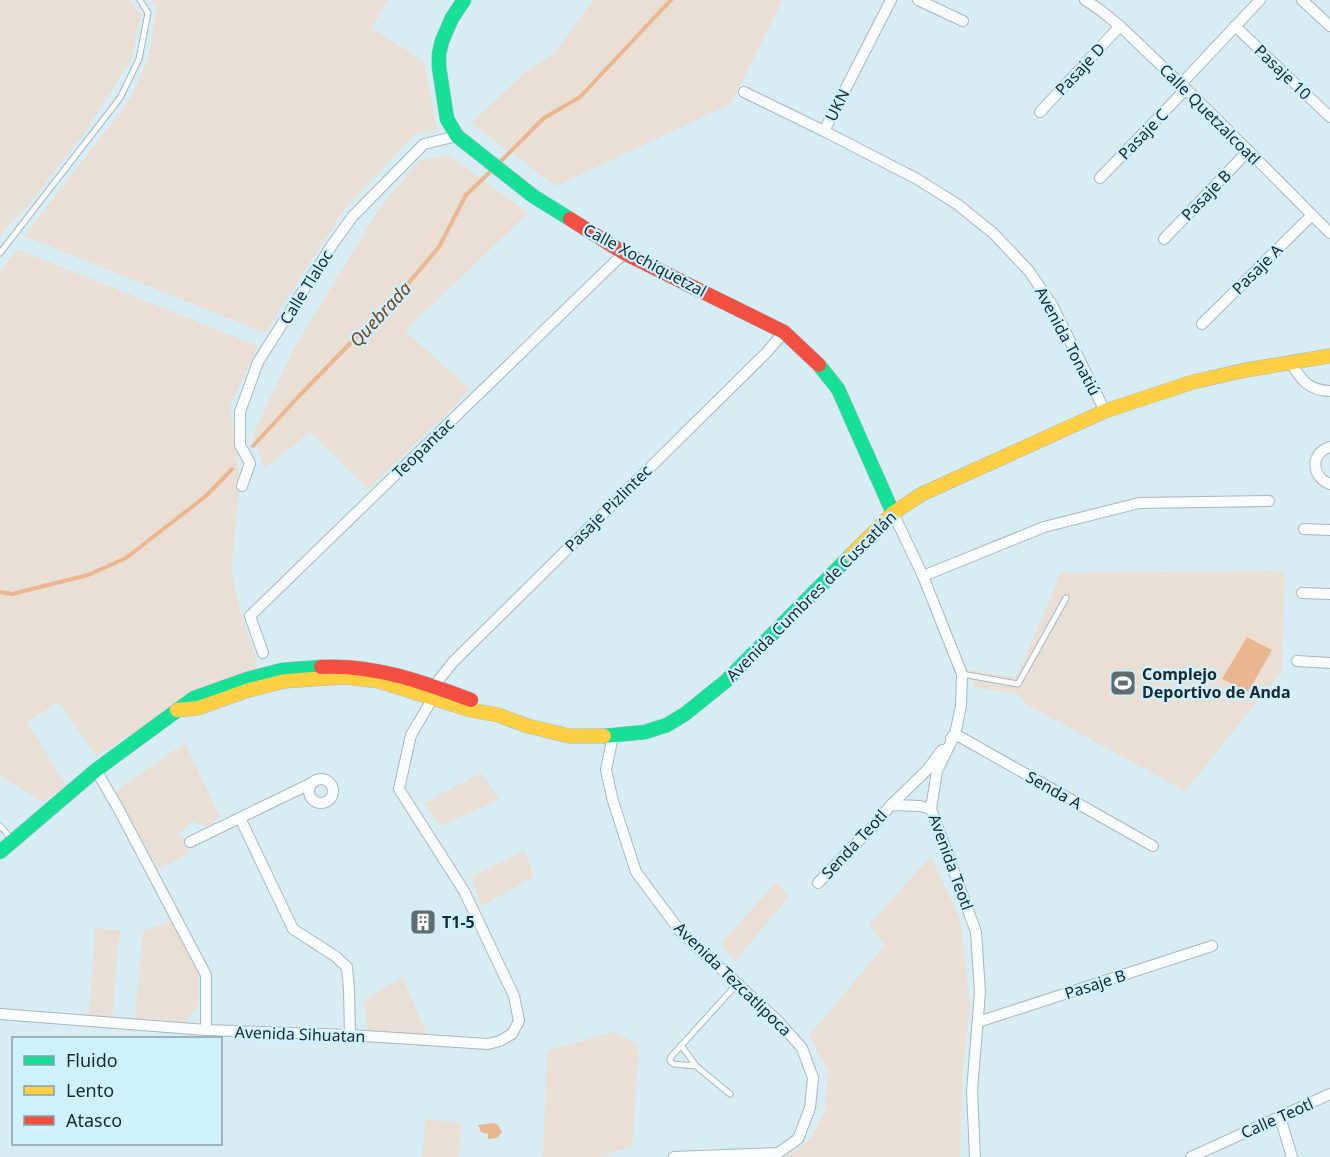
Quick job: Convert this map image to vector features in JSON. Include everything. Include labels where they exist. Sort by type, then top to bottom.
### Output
[{"type":"main road","name":"Calle Xochiquetzal","points":[[464,0],[452,18],[439,54],[447,119],[457,136],[533,196],[624,253],[784,332],[816,360],[838,389],[893,513]]},
{"type":"main road","name":"Avenida Cumbres de Cuscatlán","points":[[0,852],[96,770],[194,698],[247,679],[282,670],[341,666],[376,670],[434,692],[477,702],[498,715],[528,726],[569,736],[613,736],[645,732],[667,725],[685,714],[726,681],[893,513],[922,494],[1105,411],[1193,382],[1246,370],[1330,356]]},
{"type":"street","name":"UKN","points":[[744,92],[824,131],[891,0]]},
{"type":"street","points":[[918,0],[963,21]]},
{"type":"street","name":"Calle Quetzalcoatl","points":[[1085,0],[1120,26],[1330,233]]},
{"type":"street","name":"Pasaje C","points":[[1100,178],[1260,0]]},
{"type":"street","points":[[1302,0],[1330,26]]},
{"type":"street","name":"Pasaje D","points":[[1040,112],[1120,26]]},
{"type":"street","name":"Pasaje 10","points":[[1235,26],[1330,117]]},
{"type":"street","name":"Avenida Tonatiú","points":[[824,131],[917,179],[957,204],[993,233],[1029,271],[1052,305],[1105,411]]},
{"type":"street","name":"Calle Tlaloc","points":[[242,486],[250,463],[240,445],[240,412],[258,362],[353,216],[424,144],[457,136]]},
{"type":"street","name":"Pasaje B","points":[[1164,239],[1248,151]]},
{"type":"street","name":"Pasaje A","points":[[1202,324],[1312,214]]},
{"type":"street","name":"Teopantac","points":[[263,653],[250,616],[624,253]]},
{"type":"street","name":"Pasaje Pizlintec","points":[[519,1021],[514,996],[464,891],[399,789],[411,735],[453,662],[759,360],[784,332]]},
{"type":"street","points":[[1290,363],[1310,387],[1330,391]]},
{"type":"street","points":[[1330,447],[1320,452],[1315,468],[1318,476],[1330,484]]},
{"type":"street","points":[[923,576],[1044,527],[1139,503],[1269,501]]},
{"type":"street","name":"Avenida Teotl","points":[[893,513],[923,576],[962,674],[961,706],[955,734],[937,771],[931,808],[976,932],[980,992],[972,1091],[975,1157]]},
{"type":"street","points":[[1304,529],[1330,530]]},
{"type":"street","points":[[1302,593],[1330,594]]},
{"type":"street","points":[[1297,662],[1330,663]]},
{"type":"street","name":"Senda Teotl","points":[[818,884],[891,805],[927,770],[955,734]]},
{"type":"street","name":"Senda A","points":[[955,734],[1154,846]]},
{"type":"street","name":"Avenida Tezcatlipoca","points":[[613,736],[606,770],[613,801],[636,872],[680,931],[778,1021],[802,1048],[813,1078],[810,1108],[798,1139],[778,1153],[674,1157]]},
{"type":"street","points":[[96,770],[124,818],[206,975],[206,1030]]},
{"type":"street","points":[[190,842],[314,782]]},
{"type":"street","name":"Senda Teotl","points":[[891,805],[931,808]]},
{"type":"street","points":[[240,818],[293,928],[335,956],[347,967],[350,989],[350,1035]]},
{"type":"street","name":"Pasaje B","points":[[978,1022],[1212,946]]},
{"type":"street","name":"Avenida Sihuatan","points":[[0,1014],[206,1030],[350,1035],[488,1044],[500,1041],[512,1034],[519,1021]]},
{"type":"street","name":"Calle Teotl","points":[[1191,1157],[1330,1094]]},
{"type":"street","points":[[1280,1117],[1292,1157]]},
{"type":"lane","points":[[0,253],[120,98],[139,59],[148,13],[140,0]]},
{"type":"lane","points":[[962,674],[1018,684],[1066,598]]},
{"type":"lane","points":[[0,826],[13,840]]},
{"type":"lane","points":[[696,1065],[674,1064],[670,1062],[670,1058],[737,984]]},
{"type":"lane","points":[[681,1045],[696,1065],[730,1094]]},
{"type":"shaded area","points":[[0,0],[129,0],[141,15],[132,58],[89,126],[27,207],[5,228],[0,238]]},
{"type":"shaded area","points":[[152,0],[389,0],[371,28],[424,61],[437,130],[416,133],[343,211],[265,333],[24,236],[131,98],[148,59],[157,8]]},
{"type":"shaded area","points":[[593,0],[783,0],[731,104],[556,186],[471,123],[529,69],[554,54]]},
{"type":"shaded area","points":[[449,155],[528,213],[405,331],[470,389],[368,489],[310,432],[264,469],[253,434],[294,348],[381,206],[420,160]]},
{"type":"shaded area","points":[[17,249],[258,346],[230,406],[239,493],[231,570],[241,614],[259,668],[181,703],[96,756],[59,702],[27,722],[66,785],[43,802],[0,776],[0,272]]},
{"type":"shaded area","name":"Complejo Deportivo de Anda","points":[[1285,571],[1282,671],[1185,791],[1026,704],[1018,694],[974,687],[971,670],[1016,678],[1061,573]]},
{"type":"shaded area","points":[[1247,637],[1272,650],[1248,692],[1222,679]]},
{"type":"shaded area","points":[[185,743],[220,817],[207,827],[192,821],[178,835],[184,839],[190,853],[159,869],[117,797],[118,789]]},
{"type":"shaded area","points":[[481,773],[499,799],[441,826],[424,803]]},
{"type":"shaded area","points":[[525,850],[534,877],[481,906],[471,877]]},
{"type":"shaded area","points":[[931,856],[960,919],[970,1005],[962,1077],[960,1157],[780,1157],[793,1153],[811,1138],[825,1111],[828,1070],[809,1036],[885,945],[869,925]]},
{"type":"shaded area","points":[[776,882],[789,897],[735,961],[721,944]]},
{"type":"shaded area","points":[[171,921],[198,973],[198,1006],[185,1022],[135,1018],[143,931]]},
{"type":"shaded area","points":[[95,928],[120,930],[112,1018],[89,1015]]},
{"type":"shaded area","points":[[402,977],[428,1036],[368,1031],[364,1000]]},
{"type":"shaded area","points":[[613,1032],[639,1045],[632,1147],[598,1157],[543,1157],[547,1051]]},
{"type":"shaded area","points":[[426,1119],[461,1123],[459,1157],[422,1157]]},
{"type":"shaded area","points":[[494,1123],[502,1132],[497,1138],[488,1139],[488,1134],[481,1132],[478,1125]]},
{"type":"waterway","name":"Quebrada","points":[[499,163],[544,118],[580,97],[671,0]]},
{"type":"waterway","name":"Quebrada","points":[[253,446],[406,286],[439,247],[466,195],[492,170]]},
{"type":"waterway","name":"Quebrada","points":[[0,592],[12,594],[88,575],[126,558],[206,496],[232,469]]},
{"type":"traffic: fast","points":[[464,0],[452,18],[439,54],[447,119],[457,136],[533,196],[570,219]]},
{"type":"traffic: fast","points":[[819,365],[838,389],[893,513]]},
{"type":"traffic: fast","points":[[604,736],[645,732],[667,725],[685,714],[726,681],[851,555]]},
{"type":"traffic: fast","points":[[0,852],[96,770],[194,698],[247,679],[282,670],[321,667]]},
{"type":"traffic: slow","points":[[851,555],[893,513],[922,494],[1105,411],[1193,382],[1246,370],[1330,356]]},
{"type":"traffic: slow","points":[[177,710],[198,708],[249,690],[285,681],[344,677],[379,681],[471,710],[498,715],[528,726],[569,736],[604,736]]},
{"type":"traffic: jam","points":[[570,219],[624,253],[784,332],[819,365]]},
{"type":"traffic: jam","points":[[321,667],[379,671],[471,700]]},
{"type":"place","name":"Complejo Deportivo de Anda","points":[[1123,683]]},
{"type":"place","name":"T1-5","points":[[423,922]]}]
